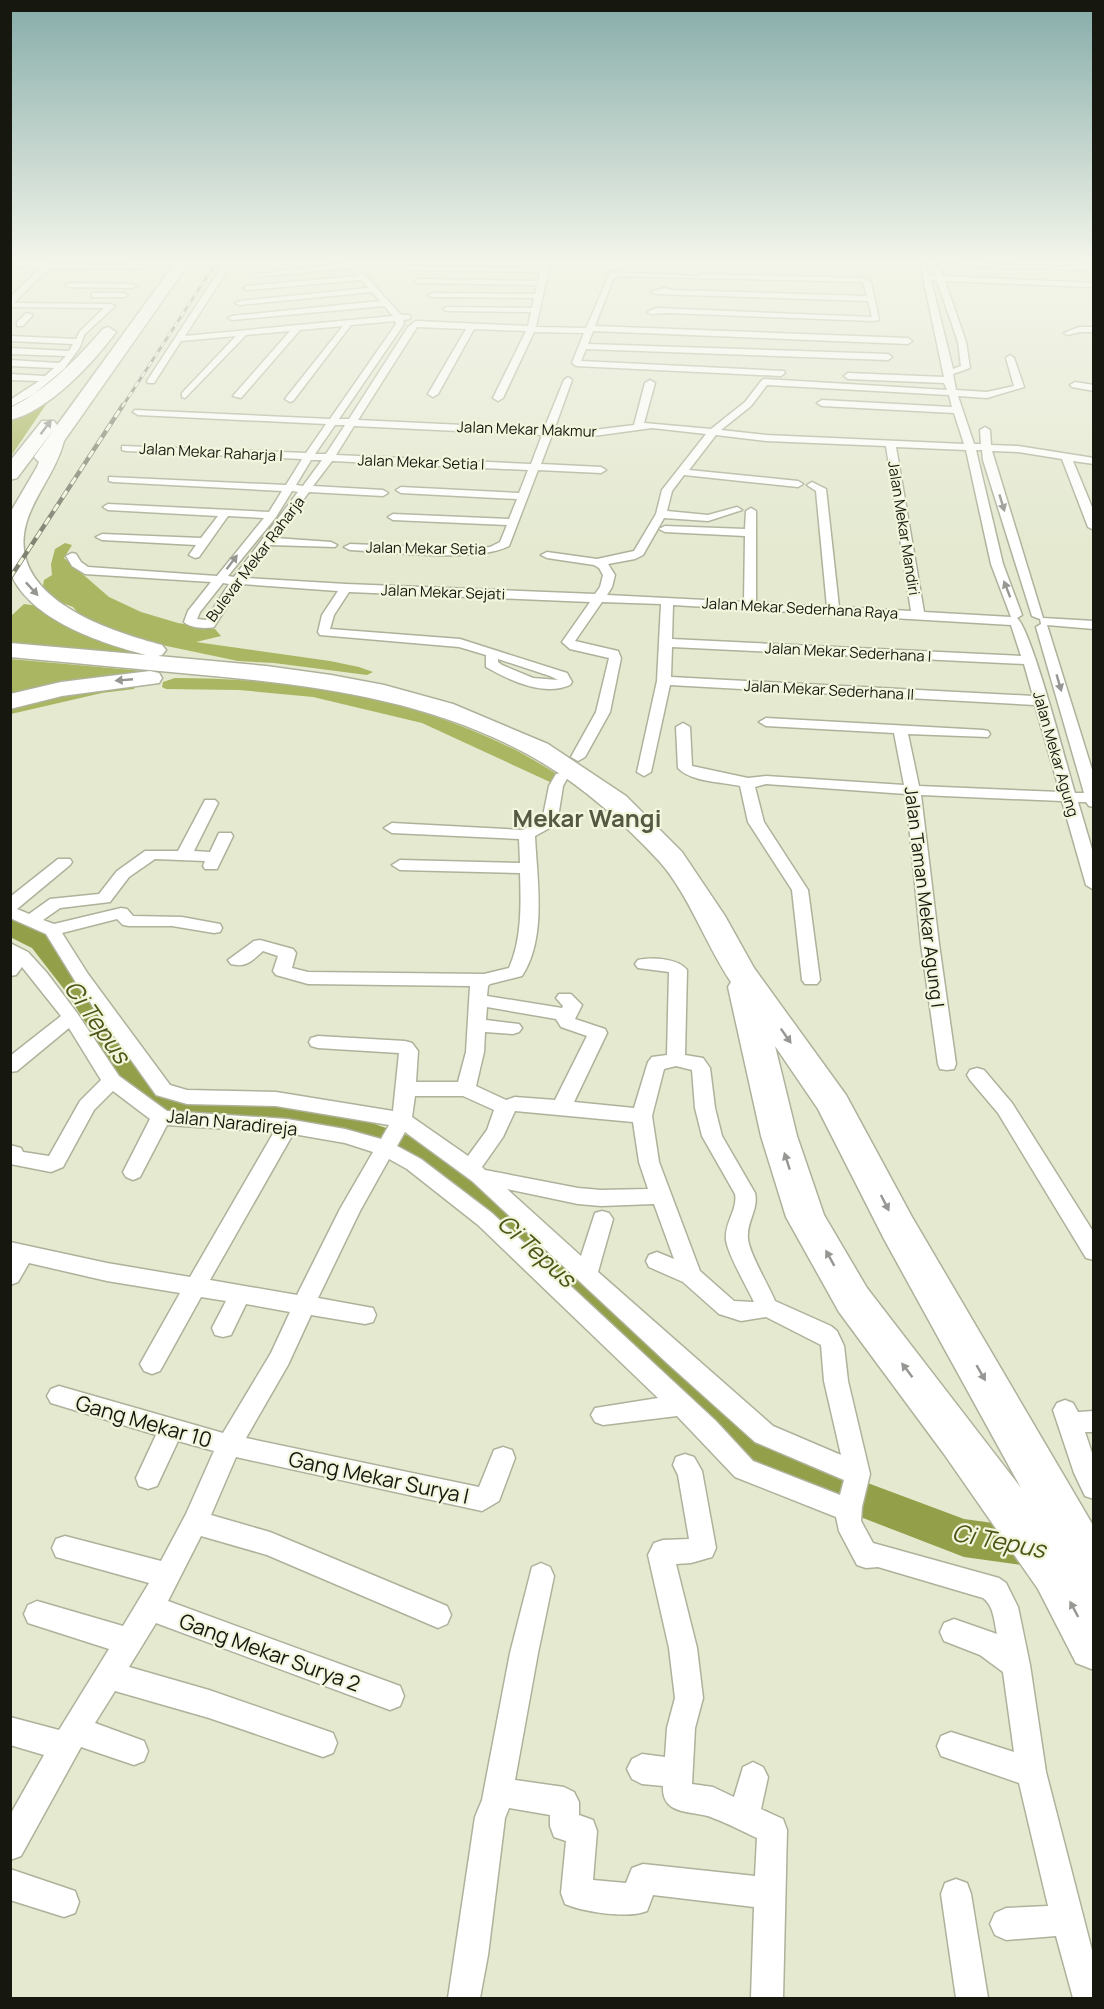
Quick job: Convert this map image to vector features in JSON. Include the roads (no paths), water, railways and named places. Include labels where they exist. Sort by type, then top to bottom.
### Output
[{"type":"highway","points":[[10,415],[42,398],[69,377],[87,357]]},
{"type":"highway","points":[[10,474],[89,357]]},
{"type":"highway","points":[[10,499],[115,357]]},
{"type":"highway","points":[[55,441],[42,474],[15,527],[13,551],[19,570],[34,593],[68,619],[144,648],[266,673],[384,692],[444,709],[487,726],[539,750],[616,802],[672,858],[710,916],[740,971],[833,1104],[891,1216],[1009,1423],[1073,1560],[1094,1645]]},
{"type":"highway","points":[[10,650],[266,673]]},
{"type":"highway","points":[[10,702],[61,689],[111,681],[185,675],[266,673]]},
{"type":"highway","points":[[740,971],[779,1136],[805,1217],[853,1300],[963,1444],[1016,1518],[1073,1560]]},
{"type":"highway","points":[[963,1444],[1009,1423]]},
{"type":"street","points":[[10,404],[48,379],[68,357]]},
{"type":"street","points":[[151,381],[167,357]]},
{"type":"street","points":[[185,395],[221,357]]},
{"type":"street","points":[[238,396],[272,357]]},
{"type":"street","points":[[290,399],[323,357]]},
{"type":"street","name":"Bulevar Mekar Raharja","points":[[378,357],[333,421],[303,457],[290,489],[272,516],[215,579],[190,622],[210,624],[237,581],[329,458],[393,357]]},
{"type":"street","points":[[433,394],[454,357]]},
{"type":"street","points":[[498,398],[517,357]]},
{"type":"street","points":[[579,357],[576,363],[580,364],[814,374]]},
{"type":"street","points":[[881,357],[888,357]]},
{"type":"street","name":"Jalan Mekar Agung","points":[[945,357],[970,446],[997,564],[1029,660],[1094,885]]},
{"type":"street","points":[[837,375],[949,376],[966,368],[964,357]]},
{"type":"street","points":[[548,555],[597,562],[637,554],[661,514],[664,496],[713,432],[748,404],[765,382],[991,394],[1017,388],[1018,377],[1010,358]]},
{"type":"street","points":[[10,363],[60,366]]},
{"type":"street","points":[[10,376],[48,379]]},
{"type":"street","name":"Jalan Mekar Setia","points":[[350,547],[485,552],[506,544],[525,496],[533,466],[568,380]]},
{"type":"street","points":[[639,425],[650,383]]},
{"type":"street","points":[[1075,386],[1094,388]]},
{"type":"street","points":[[356,388],[371,389]]},
{"type":"street","points":[[10,391],[31,392]]},
{"type":"street","points":[[822,403],[959,410]]},
{"type":"street","name":"Jalan Mekar Makmur","points":[[138,412],[593,434],[639,425],[766,438],[1032,450],[1094,461]]},
{"type":"street","name":"Jalan Mekar Agung","points":[[985,430],[985,447],[1021,565],[1042,621],[1093,801]]},
{"type":"street","name":"Jalan Mekar Mandiri","points":[[890,443],[918,614]]},
{"type":"street","name":"Jalan Mekar Raharja I","points":[[126,448],[303,457]]},
{"type":"street","points":[[1066,456],[1089,509],[1094,527]]},
{"type":"street","name":"Jalan Mekar Setia I","points":[[303,457],[601,470]]},
{"type":"street","points":[[682,472],[798,484]]},
{"type":"street","points":[[113,479],[383,493]]},
{"type":"street","points":[[768,490],[817,489],[833,606]]},
{"type":"street","points":[[401,490],[525,496]]},
{"type":"street","points":[[108,507],[272,516]]},
{"type":"street","points":[[661,514],[708,518],[730,510],[737,510]]},
{"type":"street","points":[[750,601],[751,511]]},
{"type":"street","points":[[195,555],[225,513]]},
{"type":"street","points":[[393,517],[513,522]]},
{"type":"street","points":[[665,529],[749,533]]},
{"type":"street","points":[[102,537],[204,542]]},
{"type":"street","points":[[266,541],[331,545]]},
{"type":"street","name":"Jalan Mekar Sejati","points":[[72,556],[76,564],[85,570],[346,588],[667,601]]},
{"type":"street","points":[[578,757],[603,712],[615,658],[613,654],[575,646],[568,642],[606,586],[609,575],[597,562]]},
{"type":"street","points":[[997,564],[1021,565]]},
{"type":"street","points":[[346,588],[329,614],[324,632],[460,643],[496,653],[555,673],[562,676],[565,682],[559,687],[548,686],[508,673],[491,664],[491,657],[496,653]]},
{"type":"street","points":[[644,772],[664,681],[667,601]]},
{"type":"street","name":"Jalan Mekar Sederhana Raya","points":[[667,601],[750,601],[833,606],[1015,620],[1030,628],[1042,621],[1094,625]]},
{"type":"street","name":"Jalan Mekar Sederhana I","points":[[666,643],[1029,660]]},
{"type":"street","name":"Jalan Mekar Sederhana II","points":[[664,681],[1041,701]]},
{"type":"street","points":[[766,722],[983,734]]},
{"type":"street","points":[[683,727],[685,768],[696,773],[749,783],[755,780],[766,780],[1069,797],[1093,801]]},
{"type":"street","name":"Jalan Taman Mekar Agung I","points":[[900,729],[913,790],[946,1064]]},
{"type":"street","points":[[392,828],[527,835],[537,827],[549,824],[556,786],[561,777]]},
{"type":"street","points":[[749,783],[747,787],[756,822],[800,890],[811,980]]},
{"type":"street","points":[[184,855],[210,803]]},
{"type":"street","points":[[1075,819],[1094,820]]},
{"type":"street","points":[[237,960],[243,960],[260,945],[287,953],[282,971],[308,978],[484,980],[516,972],[524,953],[531,901],[528,883],[527,835]]},
{"type":"street","points":[[30,921],[56,903],[104,899],[123,874],[151,854],[184,855],[213,861],[225,836]]},
{"type":"street","points":[[10,906],[64,862]]},
{"type":"street","points":[[400,865],[528,868]]},
{"type":"street","points":[[10,912],[52,930],[122,913],[129,921],[160,919],[195,923],[214,928]]},
{"type":"street","points":[[52,930],[81,977],[163,1090],[187,1097],[276,1099],[329,1106],[394,1133],[475,1173],[578,1196],[601,1198],[662,1196]]},
{"type":"street","name":"Jalan Naradireja","points":[[14,958],[71,1017],[112,1080],[161,1117],[175,1120],[286,1126],[345,1136],[394,1133]]},
{"type":"street","points":[[644,964],[674,967],[678,970],[676,1060]]},
{"type":"street","points":[[466,1089],[475,1052],[479,984],[484,980]]},
{"type":"street","points":[[478,1000],[566,1006],[565,1021],[567,1023],[598,1033],[561,1108]]},
{"type":"street","points":[[10,1066],[71,1017]]},
{"type":"street","points":[[478,1025],[513,1028]]},
{"type":"street","points":[[10,1845],[127,1641],[150,1608],[165,1575],[195,1522],[229,1445],[280,1358],[350,1209],[394,1133],[406,1089],[409,1051],[405,1047],[318,1042]]},
{"type":"street","points":[[691,1276],[649,1162],[642,1116],[655,1067],[659,1062],[676,1060],[696,1063],[701,1068],[705,1108],[712,1136],[718,1150],[745,1192],[747,1202],[738,1222],[737,1241],[767,1307],[829,1338],[853,1494],[848,1523],[866,1556],[878,1555],[990,1587],[997,1592],[1005,1607],[1016,1665],[1031,1772],[1067,1920],[1089,1998]]},
{"type":"street","points":[[977,1075],[1005,1108],[1094,1252]]},
{"type":"street","points":[[10,1152],[14,1153],[16,1158],[51,1164],[56,1162],[87,1106],[112,1080]]},
{"type":"street","points":[[406,1089],[466,1089],[505,1107],[515,1104],[642,1116]]},
{"type":"street","points":[[475,1173],[496,1132],[505,1107]]},
{"type":"street","points":[[133,1172],[161,1117]]},
{"type":"street","points":[[153,1364],[194,1286],[234,1224],[286,1126]]},
{"type":"street","points":[[394,1133],[414,1164],[485,1219],[591,1317],[707,1429],[744,1469],[853,1494]]},
{"type":"street","points":[[475,1173],[764,1434],[853,1494]]},
{"type":"street","points":[[587,1274],[602,1219]]},
{"type":"street","points":[[10,1276],[17,1252],[107,1272],[306,1303],[365,1315]]},
{"type":"street","points":[[657,1261],[691,1276],[727,1308],[741,1312],[767,1307]]},
{"type":"street","points":[[223,1328],[241,1293]]},
{"type":"street","name":"Gang Mekar 10","points":[[59,1396],[229,1445]]},
{"type":"street","points":[[603,1415],[681,1405]]},
{"type":"street","points":[[1094,1421],[1067,1417],[1086,1473],[1094,1488]]},
{"type":"street","points":[[148,1478],[171,1429]]},
{"type":"street","name":"Gang Mekar Surya I","points":[[229,1445],[482,1499],[487,1498],[490,1493],[503,1458]]},
{"type":"street","points":[[685,1465],[690,1471],[703,1548],[663,1552],[661,1555],[683,1648],[690,1698],[681,1728],[677,1793],[682,1797],[713,1802],[772,1830],[767,1998]]},
{"type":"street","points":[[195,1522],[270,1544],[438,1615]]},
{"type":"street","points":[[65,1548],[165,1575]]},
{"type":"street","points":[[464,1998],[472,1955],[490,1817],[499,1792],[524,1653],[542,1576]]},
{"type":"street","name":"Gang Mekar Surya 2","points":[[150,1608],[390,1696]]},
{"type":"street","points":[[37,1614],[127,1641]]},
{"type":"street","points":[[954,1632],[988,1644],[1016,1665]]},
{"type":"street","points":[[108,1676],[209,1704],[324,1743]]},
{"type":"street","points":[[10,1731],[70,1738],[134,1751]]},
{"type":"street","points":[[951,1746],[1031,1772]]},
{"type":"street","points":[[642,1769],[677,1773]]},
{"type":"street","points":[[744,1818],[753,1777]]},
{"type":"street","points":[[499,1792],[564,1802],[565,1826],[582,1831],[576,1893],[636,1900],[643,1879],[771,1893]]},
{"type":"street","points":[[10,1884],[64,1902]]},
{"type":"street","points":[[956,1894],[972,1998]]},
{"type":"street","points":[[1006,1924],[1067,1920]]},
{"type":"waterway","name":"Ci Tepus","points":[[10,926],[42,942],[77,987],[128,1066],[164,1104],[320,1116],[421,1152],[494,1211],[776,1467],[964,1538],[1044,1549]]},
{"type":"railway","points":[[122,407],[155,357]]},
{"type":"railway","points":[[10,578],[123,405]]},
{"type":"district","name":"Mekar Wangi","points":[[587,817]]}]
